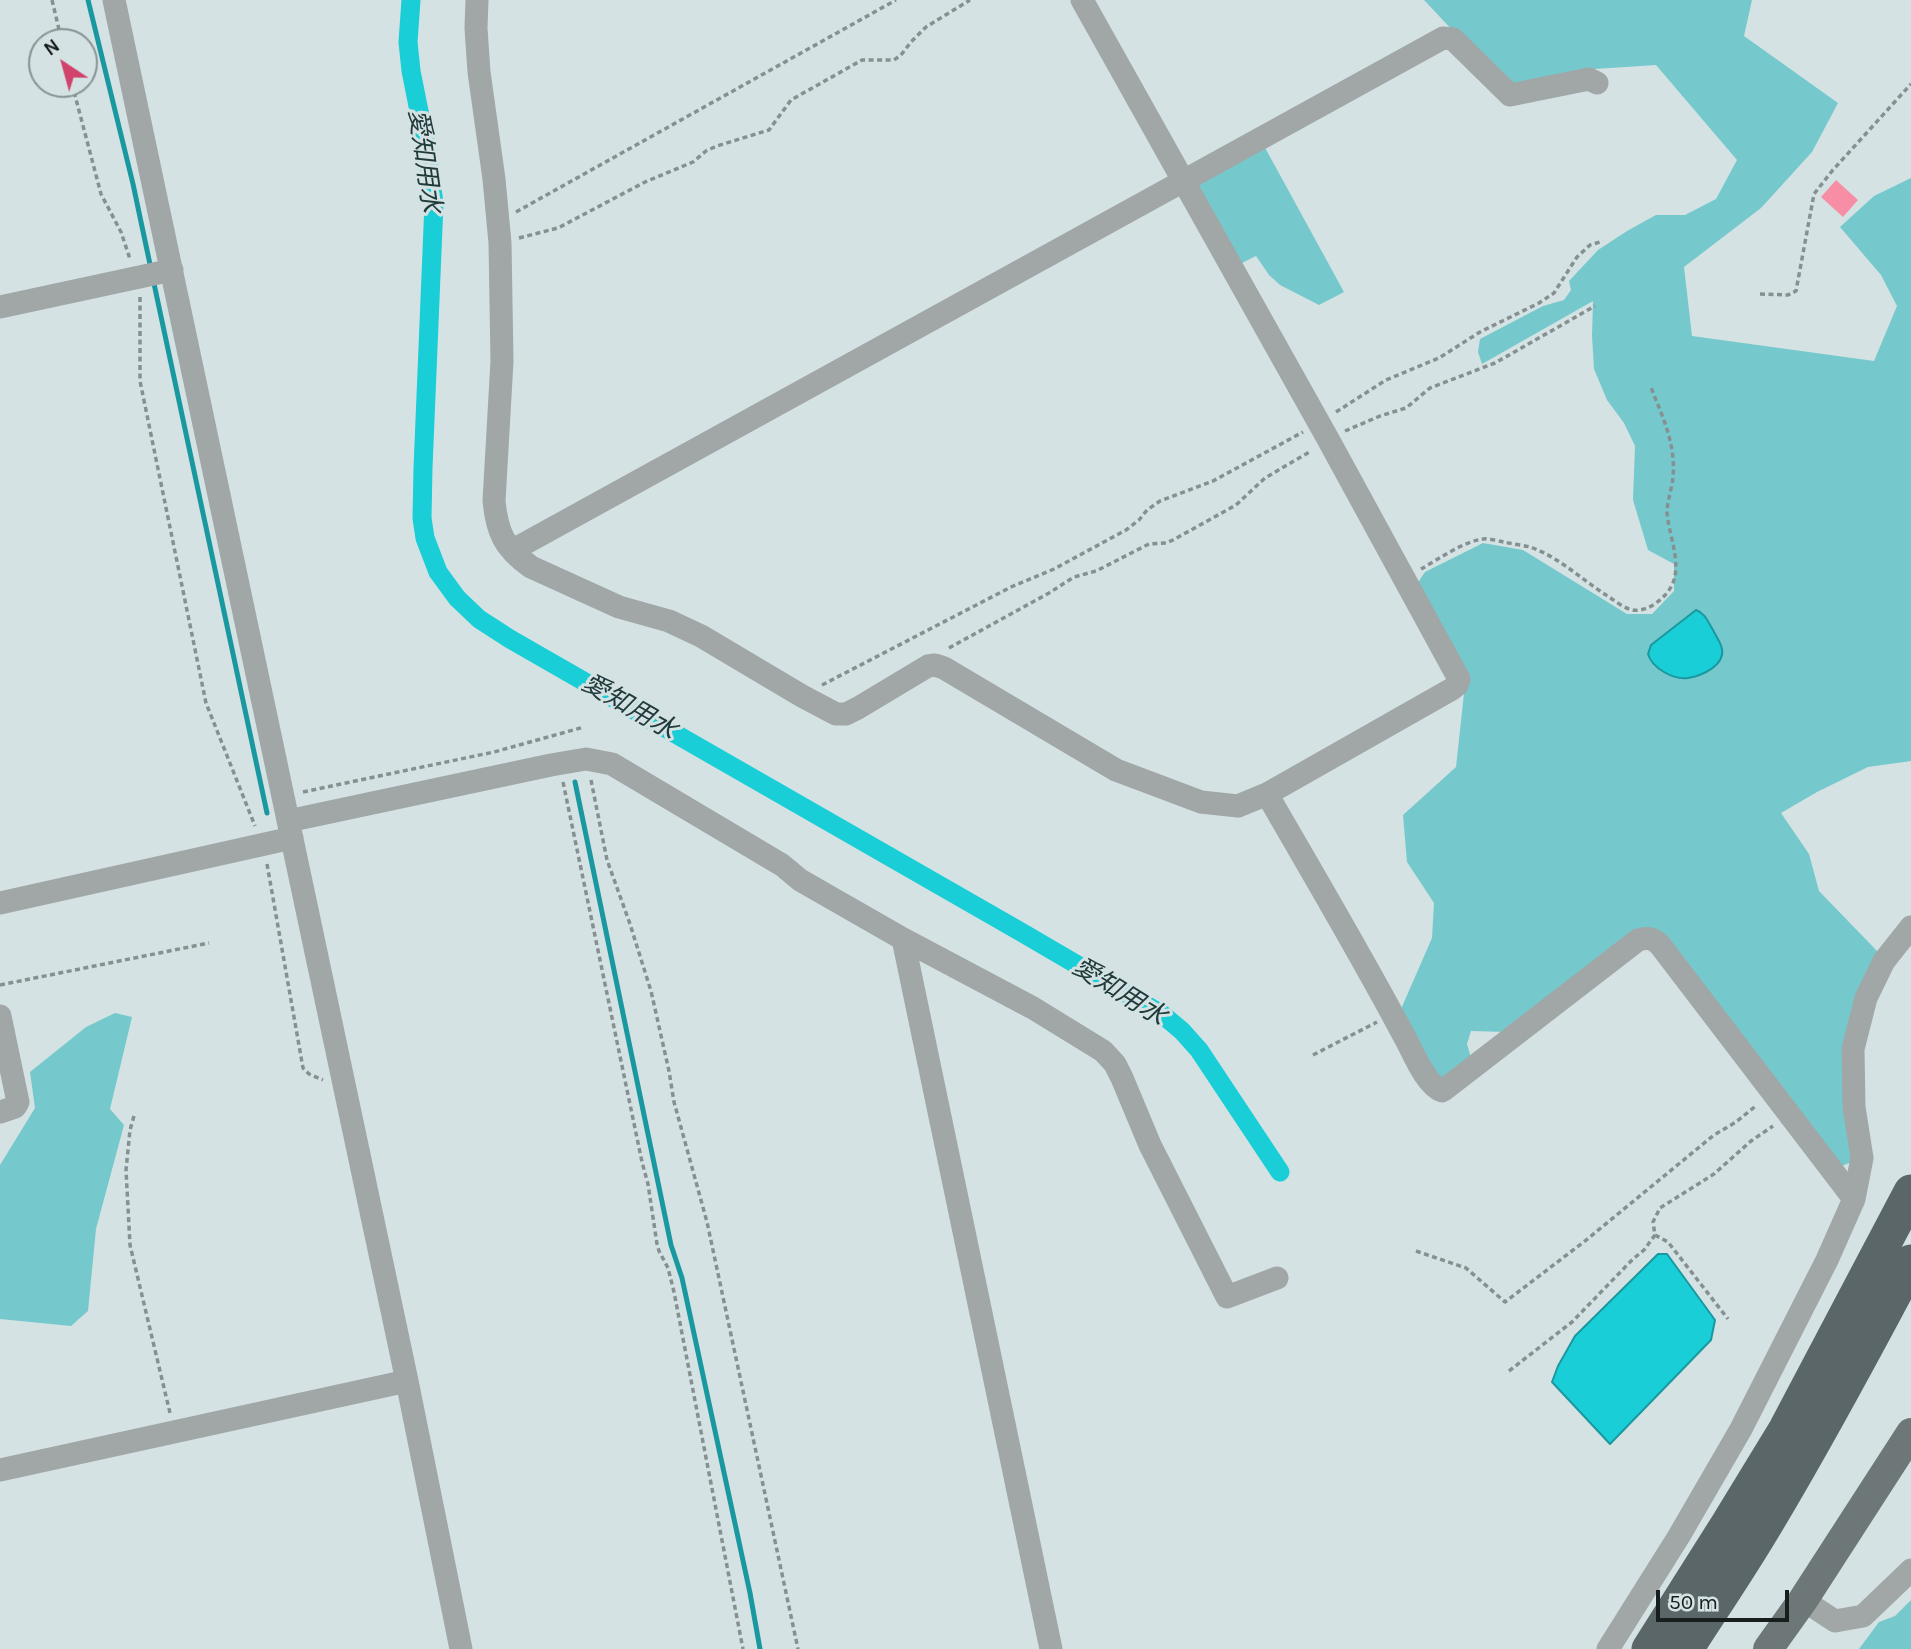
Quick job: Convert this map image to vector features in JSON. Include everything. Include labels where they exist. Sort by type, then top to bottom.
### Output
[{"type":"highway","points":[[1649,1649],[1786,1429],[1911,1192]]},
{"type":"highway","points":[[1686,1649],[1813,1444],[1911,1262]]},
{"type":"main road","points":[[1768,1649],[1803,1600],[1911,1433]]},
{"type":"street","points":[[114,0],[407,1381],[461,1649]]},
{"type":"street","points":[[477,0],[479,72],[500,232],[502,361],[494,501],[501,538],[521,560],[619,607],[669,621],[701,636],[836,714],[846,714],[928,666],[935,665],[1116,770],[1201,802],[1238,806],[1267,794],[1452,689],[1459,682],[1457,674],[1083,0]]},
{"type":"street","points":[[513,551],[1443,38],[1453,39],[1510,95],[1589,79],[1597,83]]},
{"type":"street","points":[[0,307],[172,270]]},
{"type":"street","points":[[0,902],[261,845],[290,829],[559,764],[586,759],[612,764],[782,865],[800,880],[903,939],[1034,1008],[1103,1051],[1115,1064],[1150,1145],[1227,1297],[1278,1278]]},
{"type":"street","points":[[1267,794],[1433,1087],[1442,1091],[1639,940],[1651,938],[1660,945],[1854,1199]]},
{"type":"street","points":[[1608,1649],[1679,1536],[1741,1429],[1827,1260],[1854,1199],[1862,1158],[1854,1107],[1853,1049],[1866,998],[1884,961],[1911,927]]},
{"type":"street","points":[[903,939],[1051,1649]]},
{"type":"street","points":[[0,1016],[18,1102],[15,1107],[0,1112]]},
{"type":"street","points":[[0,1470],[407,1381]]},
{"type":"street","points":[[1803,1600],[1835,1621],[1863,1616],[1911,1570]]},
{"type":"path","points":[[52,0],[59,28]]},
{"type":"path","points":[[500,232],[896,0]]},
{"type":"path","points":[[500,232],[558,228],[645,182],[694,162],[706,151],[769,130],[791,100],[862,60],[894,60],[926,27],[970,0]]},
{"type":"path","points":[[1760,293],[1788,295],[1796,291],[1814,194],[1911,84]]},
{"type":"path","points":[[76,98],[101,194],[121,232],[140,288],[140,381],[206,704],[261,845],[303,1068],[309,1074],[324,1080],[342,1082]]},
{"type":"path","points":[[935,665],[948,648],[1074,577],[1096,570],[1149,544],[1173,540],[1236,505],[1265,478],[1386,380],[1439,358],[1480,332],[1539,303],[1554,293],[1577,257],[1590,245],[1603,241]]},
{"type":"path","points":[[802,696],[1126,530],[1160,501],[1213,481],[1323,432],[1406,408],[1430,388],[1495,363],[1595,306]]},
{"type":"path","points":[[1404,578],[1457,548],[1484,538],[1543,552],[1629,610],[1640,610],[1654,605],[1671,590],[1676,576],[1667,506],[1673,479],[1672,446],[1668,427],[1650,385]]},
{"type":"path","points":[[283,796],[494,752],[583,727]]},
{"type":"path","points":[[586,759],[607,860],[651,991],[670,1071],[674,1102],[707,1222],[798,1649]]},
{"type":"path","points":[[559,764],[648,1184],[657,1244],[668,1268],[674,1292],[743,1649]]},
{"type":"path","points":[[0,985],[209,943]]},
{"type":"path","points":[[1313,1055],[1393,1014]]},
{"type":"path","points":[[1416,1251],[1466,1268],[1505,1302],[1585,1241],[1714,1135],[1736,1122],[1773,1093]]},
{"type":"path","points":[[1728,1320],[1668,1242],[1656,1235],[1653,1222],[1660,1208],[1714,1174],[1751,1141],[1789,1115]]},
{"type":"path","points":[[134,1116],[126,1170],[130,1245],[174,1432]]},
{"type":"path","points":[[1509,1371],[1572,1322],[1656,1235]]},
{"type":"shaded area","points":[[1424,0],[1752,0],[1744,36],[1838,103],[1812,152],[1761,208],[1684,267],[1692,336],[1874,361],[1897,306],[1881,275],[1840,227],[1874,196],[1911,178],[1911,761],[1868,767],[1781,813],[1809,854],[1819,891],[1879,953],[1858,996],[1854,1161],[1837,1168],[1650,934],[1507,1032],[1471,1031],[1467,1044],[1472,1061],[1442,1084],[1401,1009],[1432,938],[1434,903],[1407,862],[1403,815],[1456,767],[1465,684],[1417,584],[1425,572],[1483,543],[1523,550],[1627,614],[1652,614],[1674,591],[1674,564],[1648,550],[1633,500],[1635,446],[1624,423],[1607,400],[1594,369],[1593,301],[1482,364],[1478,352],[1480,339],[1543,306],[1564,300],[1571,290],[1569,281],[1598,250],[1627,231],[1656,215],[1685,215],[1716,199],[1737,160],[1656,65],[1595,69],[1528,88],[1503,84]]},
{"type":"shaded area","points":[[1263,144],[1344,292],[1319,305],[1280,285],[1256,256],[1238,265],[1198,186],[1204,175]]},
{"type":"shaded area","points":[[1696,610],[1706,618],[1720,642],[1720,660],[1711,669],[1693,677],[1670,675],[1650,659],[1648,654],[1651,645]]},
{"type":"shaded area","points":[[115,1013],[132,1017],[110,1109],[124,1125],[96,1229],[88,1311],[71,1326],[0,1319],[0,1165],[35,1108],[30,1072],[86,1027]]},
{"type":"shaded area","points":[[1658,1254],[1667,1254],[1715,1320],[1711,1340],[1610,1444],[1552,1382],[1575,1336]]},
{"type":"shaded area","points":[[1911,1600],[1911,1649],[1859,1649],[1879,1622],[1895,1616]]},
{"type":"building","points":[[1836,180],[1858,200],[1843,217],[1821,197]]},
{"type":"waterway","points":[[88,0],[151,269]]},
{"type":"waterway","name":"愛知用水","points":[[411,0],[408,42],[411,71],[434,203],[422,518],[425,538],[438,572],[457,598],[479,619],[510,639],[1163,1015],[1199,1050],[1280,1172]]},
{"type":"waterway","points":[[153,279],[267,813]]},
{"type":"waterway","points":[[575,782],[671,1245],[682,1278],[760,1649]]}]
